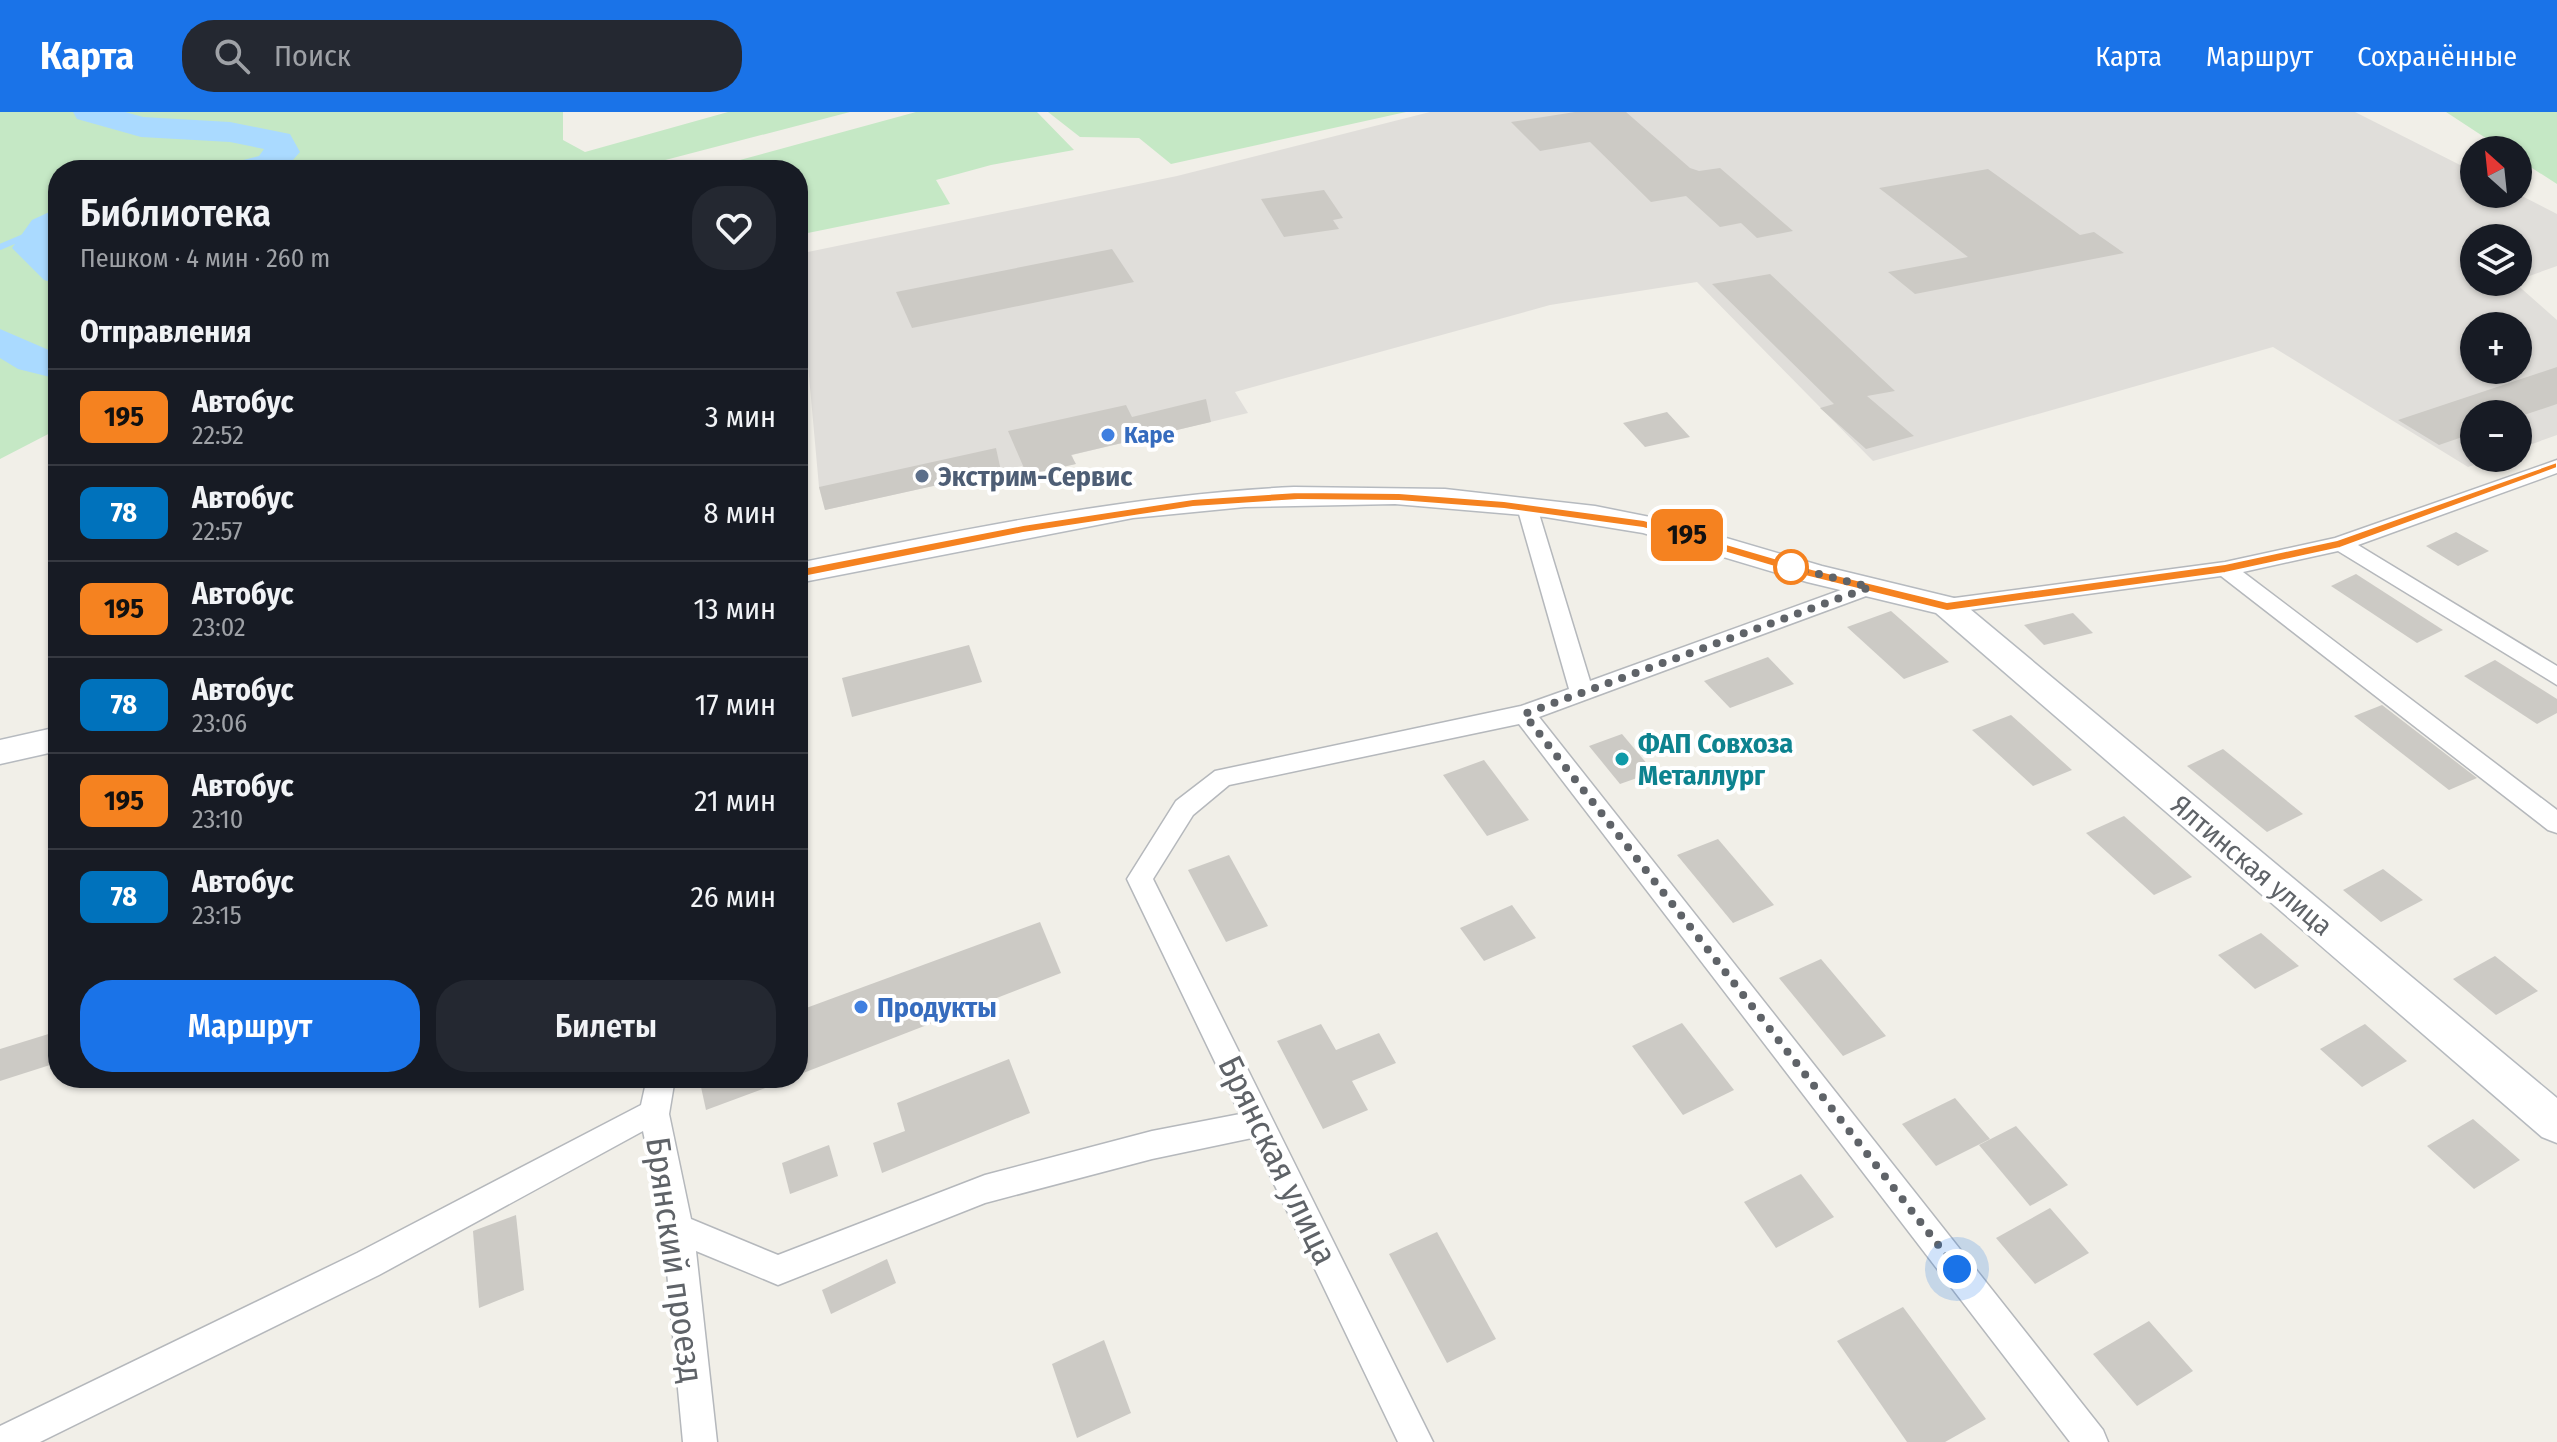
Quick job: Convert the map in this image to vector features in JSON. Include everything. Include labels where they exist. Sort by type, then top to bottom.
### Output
[{"type":"street","points":[[808,571],[1036,527],[1246,498],[1399,497],[1527,507],[1644,524],[1947,606],[2225,569],[2340,544],[2557,466]]},
{"type":"street","points":[[1527,507],[1582,693]]},
{"type":"street","points":[[2340,544],[2372,560],[2557,677]]},
{"type":"street","points":[[2225,569],[2557,823]]},
{"type":"street","points":[[1870,587],[1524,714],[2091,1442]]},
{"type":"street","name":"Ялтинская улица","points":[[1947,606],[2557,1124]]},
{"type":"street","name":"Брянская улица","points":[[1416,1442],[1140,879],[1182,807],[1205,786],[1223,777],[1524,714]]},
{"type":"street","points":[[0,752],[48,741]]},
{"type":"street","name":"Брянский проезд","points":[[659,1088],[654,1114],[678,1229],[700,1442]]},
{"type":"street","points":[[4,1442],[368,1264],[633,1121],[654,1114]]},
{"type":"street","points":[[678,1229],[778,1270],[985,1189],[1152,1145],[1261,1123]]},
{"type":"shaded area","points":[[1430,112],[2355,112],[2460,165],[2460,208],[2532,208],[2532,201],[2557,214],[2557,266],[2532,275],[2532,224],[2460,224],[2460,296],[2530,296],[2557,320],[2557,435],[2532,444],[2532,400],[2460,400],[2460,462],[2273,347],[1873,461],[1697,282],[1550,305],[1235,392],[1248,413],[1072,455],[1075,464],[1027,475],[1022,466],[825,510],[819,487],[808,365],[808,252],[1177,176]]},
{"type":"green space","points":[[0,112],[563,112],[563,140],[585,152],[728,112],[850,112],[665,160],[48,160],[48,434],[0,459]]},
{"type":"green space","points":[[916,112],[1037,112],[1074,150],[991,165],[936,180],[950,204],[808,233],[808,160],[740,160]]},
{"type":"green space","points":[[1048,112],[1406,112],[1171,164],[1139,138],[1080,137]]},
{"type":"green space","points":[[2446,112],[2557,112],[2557,184],[2532,168],[2532,136],[2483,136]]},
{"type":"building","points":[[1575,112],[1626,112],[1690,168],[1699,171],[1720,168],[1793,231],[1757,238],[1741,223],[1720,227],[1686,196],[1651,202],[1590,142],[1540,151],[1511,122]]},
{"type":"building","points":[[1988,169],[2080,235],[2094,232],[2124,253],[1915,294],[1888,272],[1968,257],[1879,188]]},
{"type":"building","points":[[1324,190],[1343,218],[1333,220],[1339,229],[1284,237],[1261,199]]},
{"type":"building","points":[[1112,249],[1134,282],[912,328],[896,292]]},
{"type":"building","points":[[1770,274],[1895,391],[1867,396],[1914,436],[1866,449],[1820,408],[1834,404],[1712,284]]},
{"type":"building","points":[[2557,367],[2557,404],[2532,412],[2532,400],[2460,400],[2460,438],[2439,445],[2398,420],[2506,384],[2532,384],[2532,375]]},
{"type":"building","points":[[1206,399],[1211,422],[1071,455],[1076,464],[1027,475],[1008,431],[1126,405],[1132,417]]},
{"type":"building","points":[[1667,412],[1690,437],[1645,447],[1623,423]]},
{"type":"building","points":[[996,448],[1001,471],[825,510],[819,487]]},
{"type":"building","points":[[2456,532],[2489,551],[2458,566],[2426,546]]},
{"type":"building","points":[[2356,574],[2443,630],[2417,643],[2331,586]]},
{"type":"building","points":[[1891,611],[1949,662],[1904,679],[1847,627]]},
{"type":"building","points":[[2073,613],[2093,633],[2044,645],[2024,625]]},
{"type":"building","points":[[969,645],[982,682],[852,717],[842,678]]},
{"type":"building","points":[[1768,657],[1794,684],[1730,708],[1704,681]]},
{"type":"building","points":[[2495,660],[2557,699],[2557,713],[2537,724],[2464,676]]},
{"type":"building","points":[[2382,705],[2477,778],[2449,790],[2354,716]]},
{"type":"building","points":[[2011,715],[2072,770],[2033,786],[1972,730]]},
{"type":"building","name":"ФАП Совхоза Металлург","points":[[1622,734],[1654,772],[1620,784],[1589,746]]},
{"type":"building","points":[[2223,749],[2303,814],[2267,832],[2187,766]]},
{"type":"building","points":[[1484,760],[1529,820],[1487,836],[1443,775]]},
{"type":"building","points":[[2124,816],[2192,877],[2154,895],[2086,833]]},
{"type":"building","points":[[1718,839],[1774,905],[1733,923],[1677,855]]},
{"type":"building","points":[[1229,855],[1268,926],[1226,942],[1188,870]]},
{"type":"building","points":[[2383,869],[2423,900],[2381,922],[2343,890]]},
{"type":"building","points":[[1512,905],[1536,938],[1484,961],[1460,928]]},
{"type":"building","points":[[1040,922],[1061,973],[808,1071],[808,1007]]},
{"type":"building","points":[[2261,933],[2299,966],[2255,989],[2218,955]]},
{"type":"building","points":[[2495,956],[2538,991],[2496,1015],[2453,979]]},
{"type":"building","points":[[1821,959],[1886,1036],[1843,1056],[1779,978]]},
{"type":"building","points":[[1682,1023],[1734,1090],[1683,1115],[1632,1046]]},
{"type":"building","points":[[1321,1024],[1336,1050],[1379,1033],[1396,1063],[1352,1081],[1368,1110],[1323,1129],[1277,1041]]},
{"type":"building","points":[[2365,1024],[2407,1061],[2362,1087],[2320,1049]]},
{"type":"building","points":[[48,1034],[48,1066],[0,1081],[0,1049]]},
{"type":"building","points":[[1009,1059],[1030,1113],[882,1173],[873,1143],[905,1131],[897,1103]]},
{"type":"building","points":[[701,1088],[765,1088],[706,1110]]},
{"type":"building","points":[[1955,1098],[1990,1139],[1936,1166],[1902,1124]]},
{"type":"building","points":[[2473,1119],[2520,1160],[2474,1189],[2427,1146]]},
{"type":"building","points":[[2016,1126],[2068,1185],[2030,1206],[1979,1145]]},
{"type":"building","points":[[829,1145],[838,1176],[790,1194],[782,1163]]},
{"type":"building","points":[[1801,1174],[1834,1217],[1776,1248],[1744,1202]]},
{"type":"building","points":[[2050,1208],[2089,1253],[2035,1284],[1996,1238]]},
{"type":"building","points":[[516,1215],[524,1290],[479,1308],[473,1231]]},
{"type":"building","points":[[1437,1232],[1496,1339],[1447,1363],[1389,1254]]},
{"type":"building","points":[[887,1259],[896,1283],[831,1314],[822,1290]]},
{"type":"building","points":[[1903,1307],[1986,1419],[1945,1442],[1907,1442],[1837,1341]]},
{"type":"building","points":[[2149,1321],[2193,1371],[2137,1406],[2093,1354]]},
{"type":"building","points":[[1104,1340],[1131,1413],[1077,1438],[1052,1364]]},
{"type":"waterway","points":[[89,112],[141,127],[230,132],[278,141],[283,152],[274,160]]},
{"type":"waterway","points":[[48,226],[31,248],[48,263]]},
{"type":"waterway","points":[[0,247],[45,228]]},
{"type":"waterway","points":[[0,341],[33,360],[48,364]]},
{"type":"bus line","name":"195","points":[[808,571],[1023,529],[1193,503],[1298,496],[1399,497],[1482,502],[1644,524],[1687,534],[1810,573],[1912,595],[1947,606],[2225,569],[2340,544],[2557,466]]},
{"type":"place","name":"Каре","points":[[1108,435]]},
{"type":"place","name":"Экстрим-Сервис","points":[[922,476]]},
{"type":"place","name":"ФАП Совхоза Металлург","points":[[1622,759]]},
{"type":"place","name":"Продукты","points":[[861,1007]]},
{"type":"route","points":[[1791,567],[1870,587],[1524,714],[1957,1269]]}]
